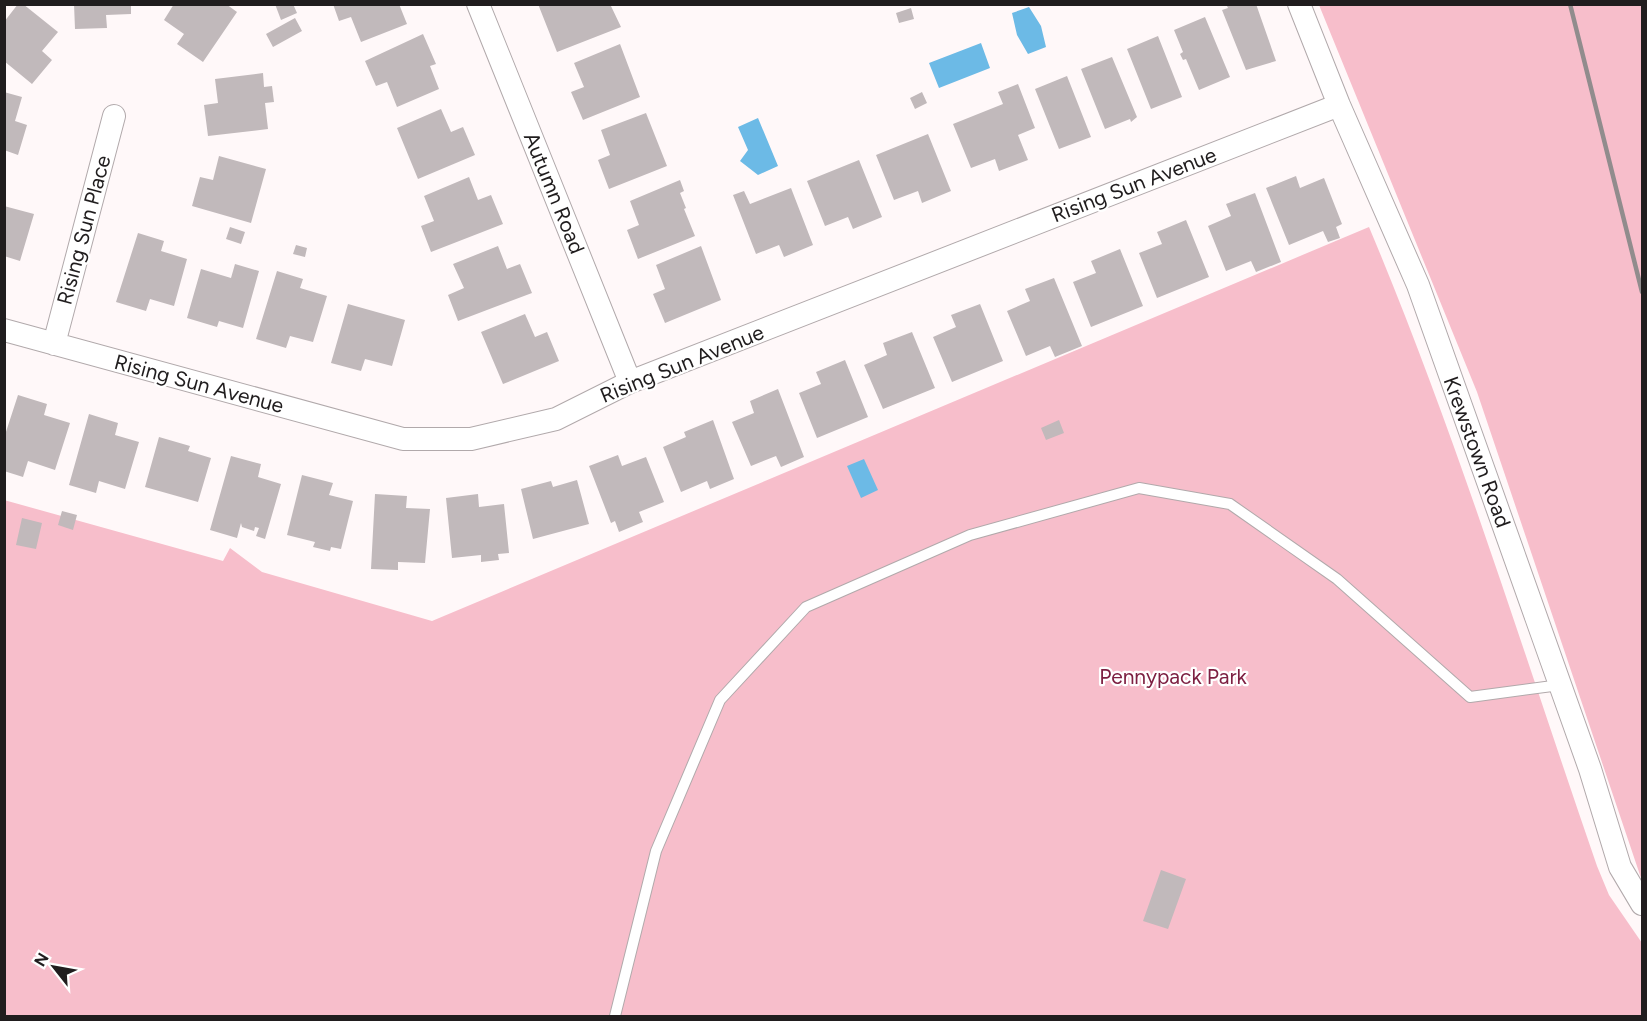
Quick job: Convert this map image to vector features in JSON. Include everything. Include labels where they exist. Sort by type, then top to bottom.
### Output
[{"type":"street","name":"Autumn Road","points":[[478,4],[630,382]]},
{"type":"street","name":"Krewstown Road","points":[[1299,4],[1339,105],[1418,285],[1560,685],[1620,867],[1642,904]]},
{"type":"street","name":"Rising Sun Avenue","points":[[4,330],[403,440],[471,439],[556,419],[630,382],[1339,105]]},
{"type":"street","name":"Rising Sun Place","points":[[54,344],[114,116]]},
{"type":"lane","points":[[615,1017],[656,851],[720,700],[806,607],[970,535],[1138,488],[1230,504],[1337,579],[1470,697],[1560,685]]},
{"type":"green space","points":[[1319,5],[1642,5],[1642,881],[1477,392]]},
{"type":"green space","name":"Pennypack Park","points":[[1369,227],[1460,465],[1597,866],[1609,895],[1642,943],[1642,1016],[5,1016],[4,500],[223,561],[230,548],[262,572],[432,621]]},
{"type":"water","points":[[1029,7],[1041,26],[1046,47],[1028,54],[1017,35],[1012,13]]},
{"type":"water","points":[[981,43],[990,68],[939,88],[929,63]]},
{"type":"water","points":[[758,118],[778,166],[758,175],[740,161],[748,150],[738,127]]},
{"type":"water","points":[[864,459],[878,490],[861,498],[847,466]]},
{"type":"building","points":[[18,4],[23,4],[58,32],[42,51],[52,60],[32,84],[4,61],[4,22]]},
{"type":"building","points":[[74,4],[131,4],[131,14],[106,15],[107,28],[75,29]]},
{"type":"building","points":[[174,4],[226,4],[237,12],[203,62],[177,44],[184,34],[164,20]]},
{"type":"building","points":[[275,4],[293,4],[297,13],[281,20]]},
{"type":"building","points":[[333,4],[399,4],[407,24],[361,42],[351,17],[339,21]]},
{"type":"building","points":[[538,4],[610,4],[621,27],[557,52]]},
{"type":"building","points":[[1226,4],[1256,4],[1276,61],[1246,70],[1222,10],[1228,8]]},
{"type":"building","points":[[911,8],[914,19],[899,23],[896,13]]},
{"type":"building","points":[[1205,17],[1230,77],[1199,90],[1186,59],[1183,60],[1180,54],[1183,52],[1174,30]]},
{"type":"building","points":[[295,18],[302,31],[273,47],[266,34]]},
{"type":"building","points":[[423,34],[436,64],[430,66],[439,89],[397,107],[387,82],[376,86],[365,61]]},
{"type":"building","points":[[1158,36],[1182,97],[1151,109],[1127,49]]},
{"type":"building","points":[[620,44],[640,97],[583,120],[571,92],[584,87],[574,63]]},
{"type":"building","points":[[1112,57],[1137,117],[1131,122],[1130,119],[1105,129],[1081,69]]},
{"type":"building","points":[[263,73],[264,87],[272,86],[274,102],[265,103],[268,129],[208,136],[204,105],[218,103],[215,79]]},
{"type":"building","points":[[1067,76],[1091,137],[1059,149],[1035,89]]},
{"type":"building","points":[[1018,84],[1035,128],[1018,135],[1028,160],[999,171],[995,159],[971,168],[953,124],[1003,104],[998,92]]},
{"type":"building","points":[[4,92],[22,97],[15,121],[27,125],[18,155],[4,150]]},
{"type":"building","points":[[922,92],[927,103],[915,109],[910,98]]},
{"type":"building","points":[[441,109],[451,132],[463,127],[475,155],[418,179],[397,128]]},
{"type":"building","points":[[646,113],[667,166],[609,189],[598,160],[610,155],[601,130]]},
{"type":"building","points":[[928,134],[951,191],[922,203],[918,191],[894,200],[876,155]]},
{"type":"building","points":[[219,156],[266,169],[251,223],[192,206],[200,177],[213,180]]},
{"type":"building","points":[[859,160],[882,217],[853,229],[848,217],[825,226],[807,181]]},
{"type":"building","points":[[1296,176],[1300,188],[1324,178],[1342,224],[1336,227],[1340,238],[1328,242],[1323,231],[1289,245],[1266,188]]},
{"type":"building","points":[[469,177],[478,200],[491,195],[503,224],[431,252],[421,226],[434,221],[424,196]]},
{"type":"building","points":[[680,180],[684,191],[680,193],[686,208],[684,209],[695,236],[638,259],[627,230],[639,225],[630,201]]},
{"type":"building","points":[[791,188],[813,245],[784,257],[779,245],[756,254],[733,195],[744,191],[750,204]]},
{"type":"building","points":[[1255,193],[1281,262],[1256,272],[1251,261],[1226,271],[1208,226],[1231,216],[1226,204]]},
{"type":"building","points":[[4,206],[34,214],[20,261],[4,256]]},
{"type":"building","points":[[1186,220],[1209,277],[1157,298],[1139,253],[1162,244],[1157,232]]},
{"type":"building","points":[[230,227],[245,232],[241,244],[226,239]]},
{"type":"building","points":[[138,233],[164,241],[161,251],[187,259],[174,306],[150,299],[146,311],[116,302]]},
{"type":"building","points":[[296,245],[307,248],[305,257],[293,254]]},
{"type":"building","points":[[498,246],[507,269],[520,264],[532,293],[458,321],[448,295],[464,288],[453,264]]},
{"type":"building","points":[[701,246],[721,300],[665,323],[653,294],[665,289],[656,265]]},
{"type":"building","points":[[1120,249],[1143,306],[1091,327],[1073,282],[1096,273],[1091,261]]},
{"type":"building","points":[[235,264],[259,271],[243,328],[219,321],[217,327],[187,318],[201,269],[231,278]]},
{"type":"building","points":[[277,271],[303,279],[300,288],[327,296],[313,342],[290,336],[286,348],[256,339]]},
{"type":"building","points":[[1054,278],[1082,346],[1055,357],[1050,346],[1026,356],[1007,311],[1030,301],[1025,289]]},
{"type":"building","points":[[348,304],[405,320],[392,366],[365,359],[361,371],[331,363]]},
{"type":"building","points":[[980,304],[1003,361],[952,382],[933,337],[956,327],[951,315]]},
{"type":"building","points":[[525,314],[535,337],[547,332],[559,361],[503,384],[481,332]]},
{"type":"building","points":[[912,332],[935,388],[883,409],[864,365],[887,355],[883,343]]},
{"type":"building","points":[[845,360],[868,417],[817,438],[799,393],[821,384],[816,372]]},
{"type":"building","points":[[778,389],[804,457],[781,467],[776,456],[751,466],[732,422],[754,413],[750,401]]},
{"type":"building","points":[[18,395],[47,404],[44,415],[70,423],[55,470],[28,461],[23,477],[4,471],[4,438]]},
{"type":"building","points":[[89,414],[118,423],[115,435],[139,442],[125,489],[99,481],[96,493],[69,485]]},
{"type":"building","points":[[713,420],[734,479],[710,489],[707,481],[681,492],[663,447],[686,437],[684,432]]},
{"type":"building","points":[[1059,420],[1064,433],[1046,440],[1041,428]]},
{"type":"building","points":[[159,437],[190,446],[188,451],[211,458],[198,502],[145,487]]},
{"type":"building","points":[[618,455],[622,466],[646,457],[664,502],[639,512],[643,522],[619,532],[615,521],[611,523],[589,466]]},
{"type":"building","points":[[231,456],[261,464],[258,477],[281,484],[265,539],[256,536],[259,528],[255,527],[254,531],[242,527],[241,523],[237,538],[210,530]]},
{"type":"building","points":[[302,475],[333,483],[329,495],[353,501],[341,549],[331,547],[330,551],[313,547],[315,542],[287,535]]},
{"type":"building","points":[[577,480],[589,524],[533,539],[521,489],[551,481],[553,487]]},
{"type":"building","points":[[375,494],[407,496],[406,508],[430,509],[425,563],[398,562],[398,570],[371,569]]},
{"type":"building","points":[[478,494],[479,507],[504,504],[509,553],[498,554],[499,560],[481,562],[481,555],[452,558],[446,498]]},
{"type":"building","points":[[62,511],[77,515],[73,530],[58,525]]},
{"type":"building","points":[[22,518],[42,523],[36,549],[16,545]]},
{"type":"building","points":[[1161,870],[1186,879],[1168,929],[1143,921]]},
{"type":"railway","points":[[1570,4],[1642,292]]}]
